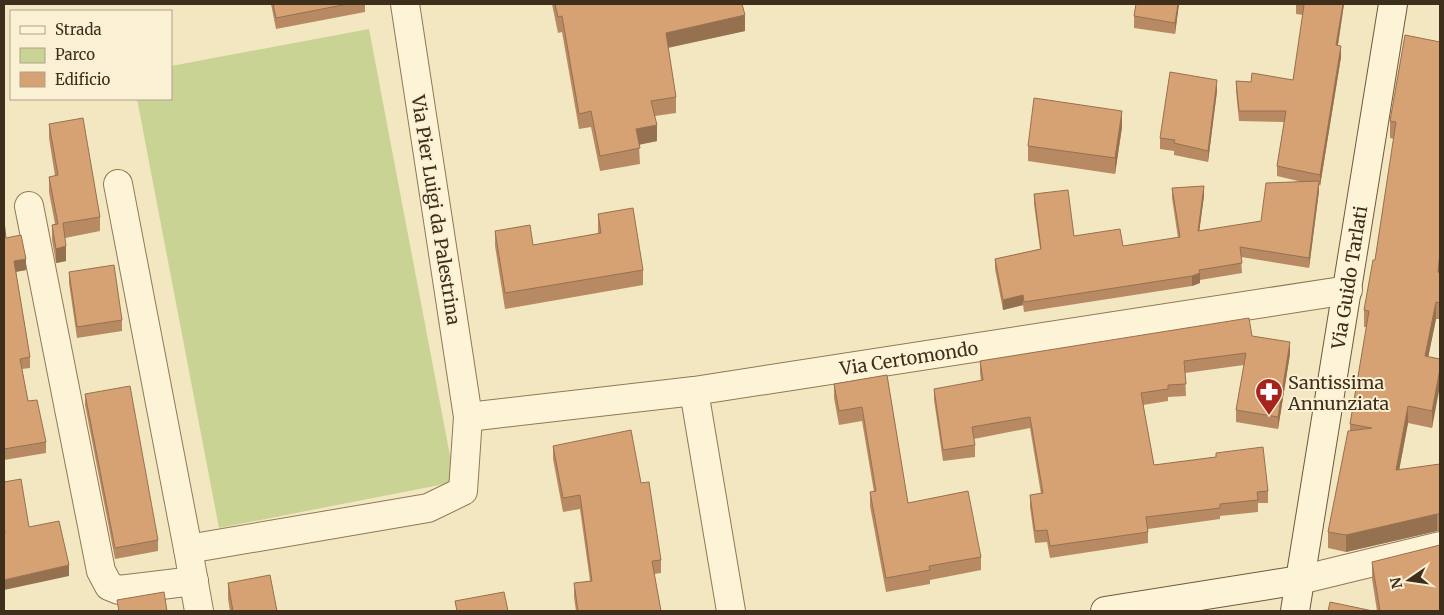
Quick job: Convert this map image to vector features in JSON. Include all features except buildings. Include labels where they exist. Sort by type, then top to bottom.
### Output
[{"type":"street","name":"Via Pier Luigi da Palestrina","points":[[188,549],[428,508],[463,491],[468,417],[405,4]]},
{"type":"street","name":"Via Guido Tarlati","points":[[1295,611],[1393,4]]},
{"type":"street","points":[[118,184],[199,611]]},
{"type":"street","points":[[29,206],[101,571],[109,586],[119,590],[194,581]]},
{"type":"street","name":"Via Certomondo","points":[[468,417],[694,391],[1348,290]]},
{"type":"street","points":[[694,391],[730,611]]},
{"type":"street","points":[[1105,611],[1300,580],[1440,546]]},
{"type":"green space","points":[[369,29],[455,482],[219,528],[137,100],[172,100],[172,66]]},
{"type":"place","name":"Santissima Annunziata","points":[[1269,416]]}]
